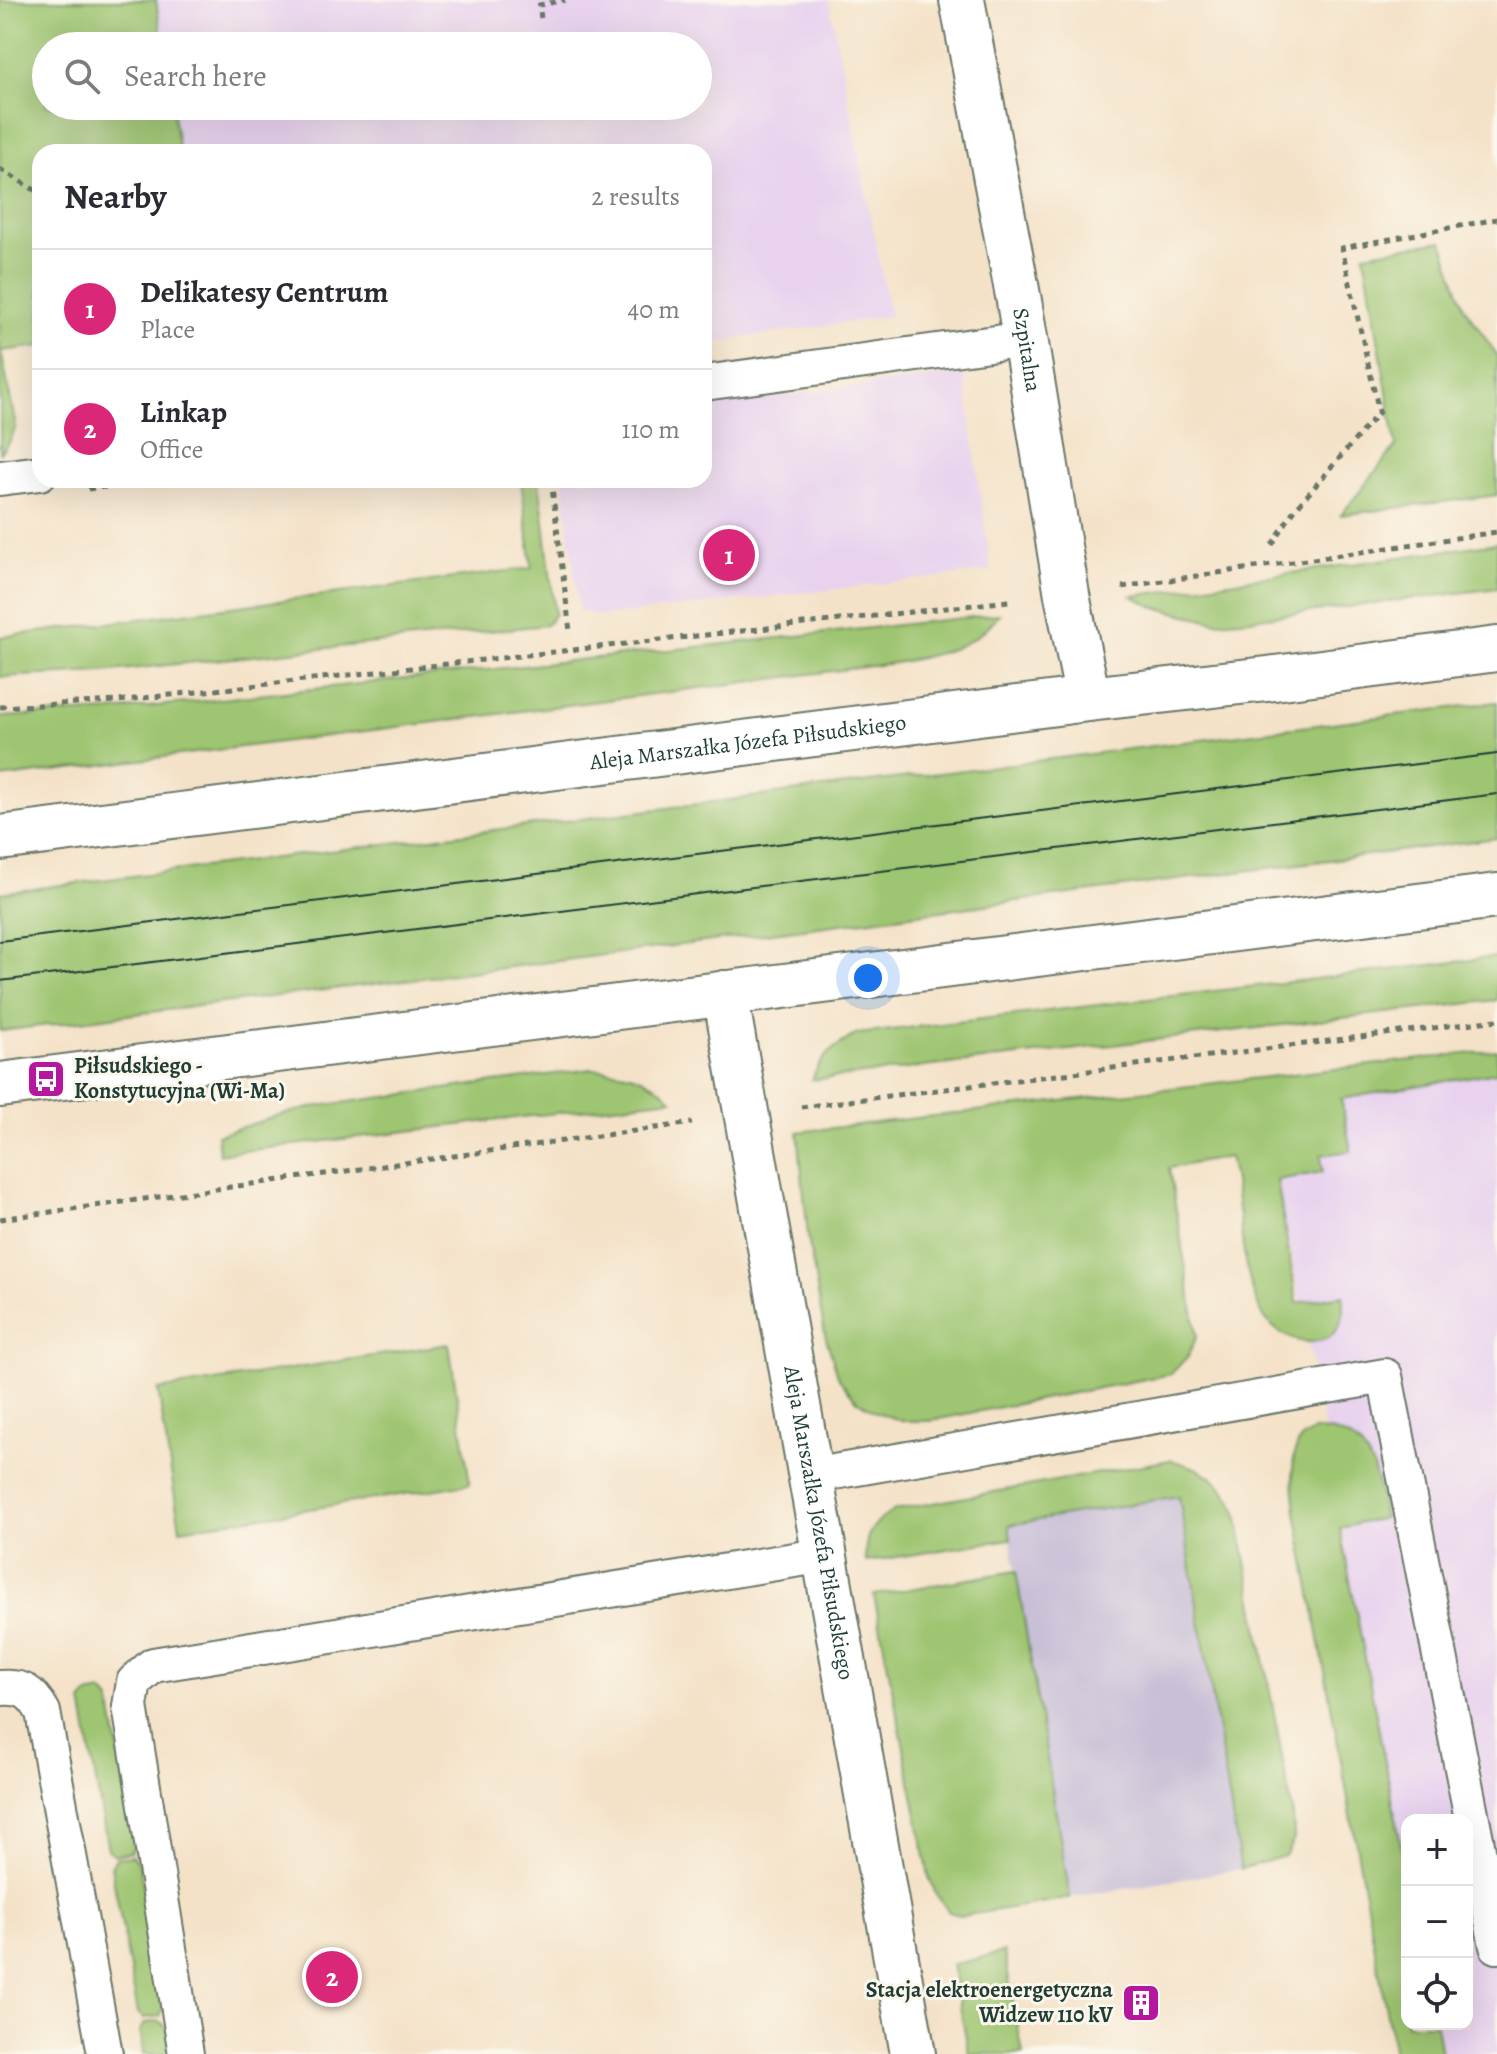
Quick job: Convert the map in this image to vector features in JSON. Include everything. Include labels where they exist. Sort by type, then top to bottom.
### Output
[{"type":"main road","name":"Szpitalna","points":[[962,0],[1088,699]]},
{"type":"main road","name":"Aleja Marszałka Józefa Piłsudskiego","points":[[0,838],[1497,649]]},
{"type":"main road","points":[[0,1085],[1497,896]]},
{"type":"main road","name":"Aleja Marszałka Józefa Piłsudskiego","points":[[725,993],[913,2054]]},
{"type":"lane","points":[[712,382],[1025,339]]},
{"type":"lane","points":[[0,478],[32,474]]},
{"type":"lane","points":[[811,1476],[1385,1376],[1497,1946]]},
{"type":"lane","points":[[186,2054],[130,1706],[134,1682],[153,1665],[825,1555]]},
{"type":"lane","points":[[0,1688],[21,1689],[35,1697],[43,1712],[105,2054]]},
{"type":"path","points":[[541,18],[539,5],[565,0]]},
{"type":"path","points":[[0,169],[32,188]]},
{"type":"path","points":[[1272,545],[1292,513],[1379,412],[1342,248],[1497,219]]},
{"type":"path","points":[[552,488],[570,631]]},
{"type":"path","points":[[1112,588],[1497,532]]},
{"type":"path","points":[[0,707],[117,701],[1015,601]]},
{"type":"path","points":[[795,1108],[1497,1020]]},
{"type":"path","points":[[0,1219],[691,1123]]},
{"type":"shaded area","points":[[156,0],[829,0],[890,316],[712,343],[712,144],[178,144],[174,120],[712,120],[712,32],[161,32]]},
{"type":"shaded area","points":[[964,373],[991,571],[613,615],[596,616],[579,612],[564,488],[712,488],[712,405]]},
{"type":"shaded area","points":[[1497,1063],[1497,2054],[1436,2054],[1432,2030],[1473,2030],[1473,1814],[1401,1814],[1401,1857],[1317,1388],[1262,1104]]},
{"type":"shaded area","points":[[1179,1496],[1241,1869],[1070,1898],[1008,1525]]},
{"type":"green space","points":[[0,0],[156,0],[161,32],[32,32],[32,120],[174,120],[178,144],[32,144],[32,347],[1,351],[16,427],[0,453]]},
{"type":"green space","points":[[1442,241],[1464,307],[1497,355],[1497,495],[1341,515],[1396,446],[1364,254]]},
{"type":"green space","points":[[522,488],[540,488],[555,614],[546,625],[102,672],[0,677],[0,637],[532,568]]},
{"type":"green space","points":[[1497,543],[1497,588],[1216,622],[1154,607],[1132,596]]},
{"type":"green space","points":[[999,614],[989,626],[966,643],[895,663],[0,778],[0,717],[111,711]]},
{"type":"green space","points":[[1497,702],[1497,838],[0,1031],[0,893]]},
{"type":"green space","points":[[1497,957],[1497,1000],[812,1080],[819,1064],[830,1052],[858,1034]]},
{"type":"green space","points":[[1497,1050],[1497,1072],[1341,1099],[1351,1151],[1321,1155],[1323,1172],[1277,1180],[1297,1303],[1343,1295],[1343,1316],[1336,1330],[1325,1339],[1311,1342],[1295,1340],[1267,1320],[1257,1303],[1243,1249],[1229,1157],[1169,1168],[1197,1336],[1188,1356],[1171,1374],[929,1421],[902,1421],[876,1412],[856,1400],[839,1379],[825,1335],[808,1237],[798,1132]]},
{"type":"green space","points":[[591,1069],[635,1075],[654,1084],[672,1099],[219,1154],[217,1135],[318,1106]]},
{"type":"green space","points":[[449,1344],[470,1484],[180,1529],[158,1390]]},
{"type":"green space","points":[[1314,1430],[1348,1437],[1368,1457],[1378,1485],[1384,1518],[1340,1528],[1401,1845],[1401,2030],[1437,2030],[1441,2054],[1394,2054],[1296,1512],[1293,1473],[1295,1453],[1302,1438]]},
{"type":"green space","points":[[1170,1460],[1209,1475],[1236,1508],[1293,1816],[1294,1839],[1285,1856],[1241,1869],[1179,1496],[1009,1525],[1011,1539],[866,1562],[866,1544],[871,1531],[895,1510]]},
{"type":"green space","points":[[1016,1571],[1070,1898],[962,1916],[949,1912],[929,1877],[874,1595]]},
{"type":"green space","points":[[103,1692],[110,1700],[135,1843],[131,1852],[115,1855],[108,1850],[82,1702],[87,1695]]},
{"type":"green space","points":[[132,1856],[139,1863],[164,2007],[160,2016],[144,2018],[138,2013],[111,1866],[116,1858]]},
{"type":"green space","points":[[1004,1952],[1023,2054],[969,2054],[952,1965]]},
{"type":"green space","points":[[160,2021],[168,2029],[172,2054],[144,2054],[140,2031],[145,2023]]},
{"type":"tram line","points":[[0,941],[1497,754]]},
{"type":"tram line","points":[[0,981],[1497,794]]},
{"type":"place","name":"Delikatesy Centrum","points":[[729,555]]},
{"type":"place","name":"Piłsudskiego - Konstytucyjna (Wi-Ma)","points":[[46,1079]]},
{"type":"place","name":"Linkap","points":[[332,1977]]},
{"type":"place","name":"Stacja elektroenergetyczna Widzew 110 kV","points":[[1141,2003]]}]
